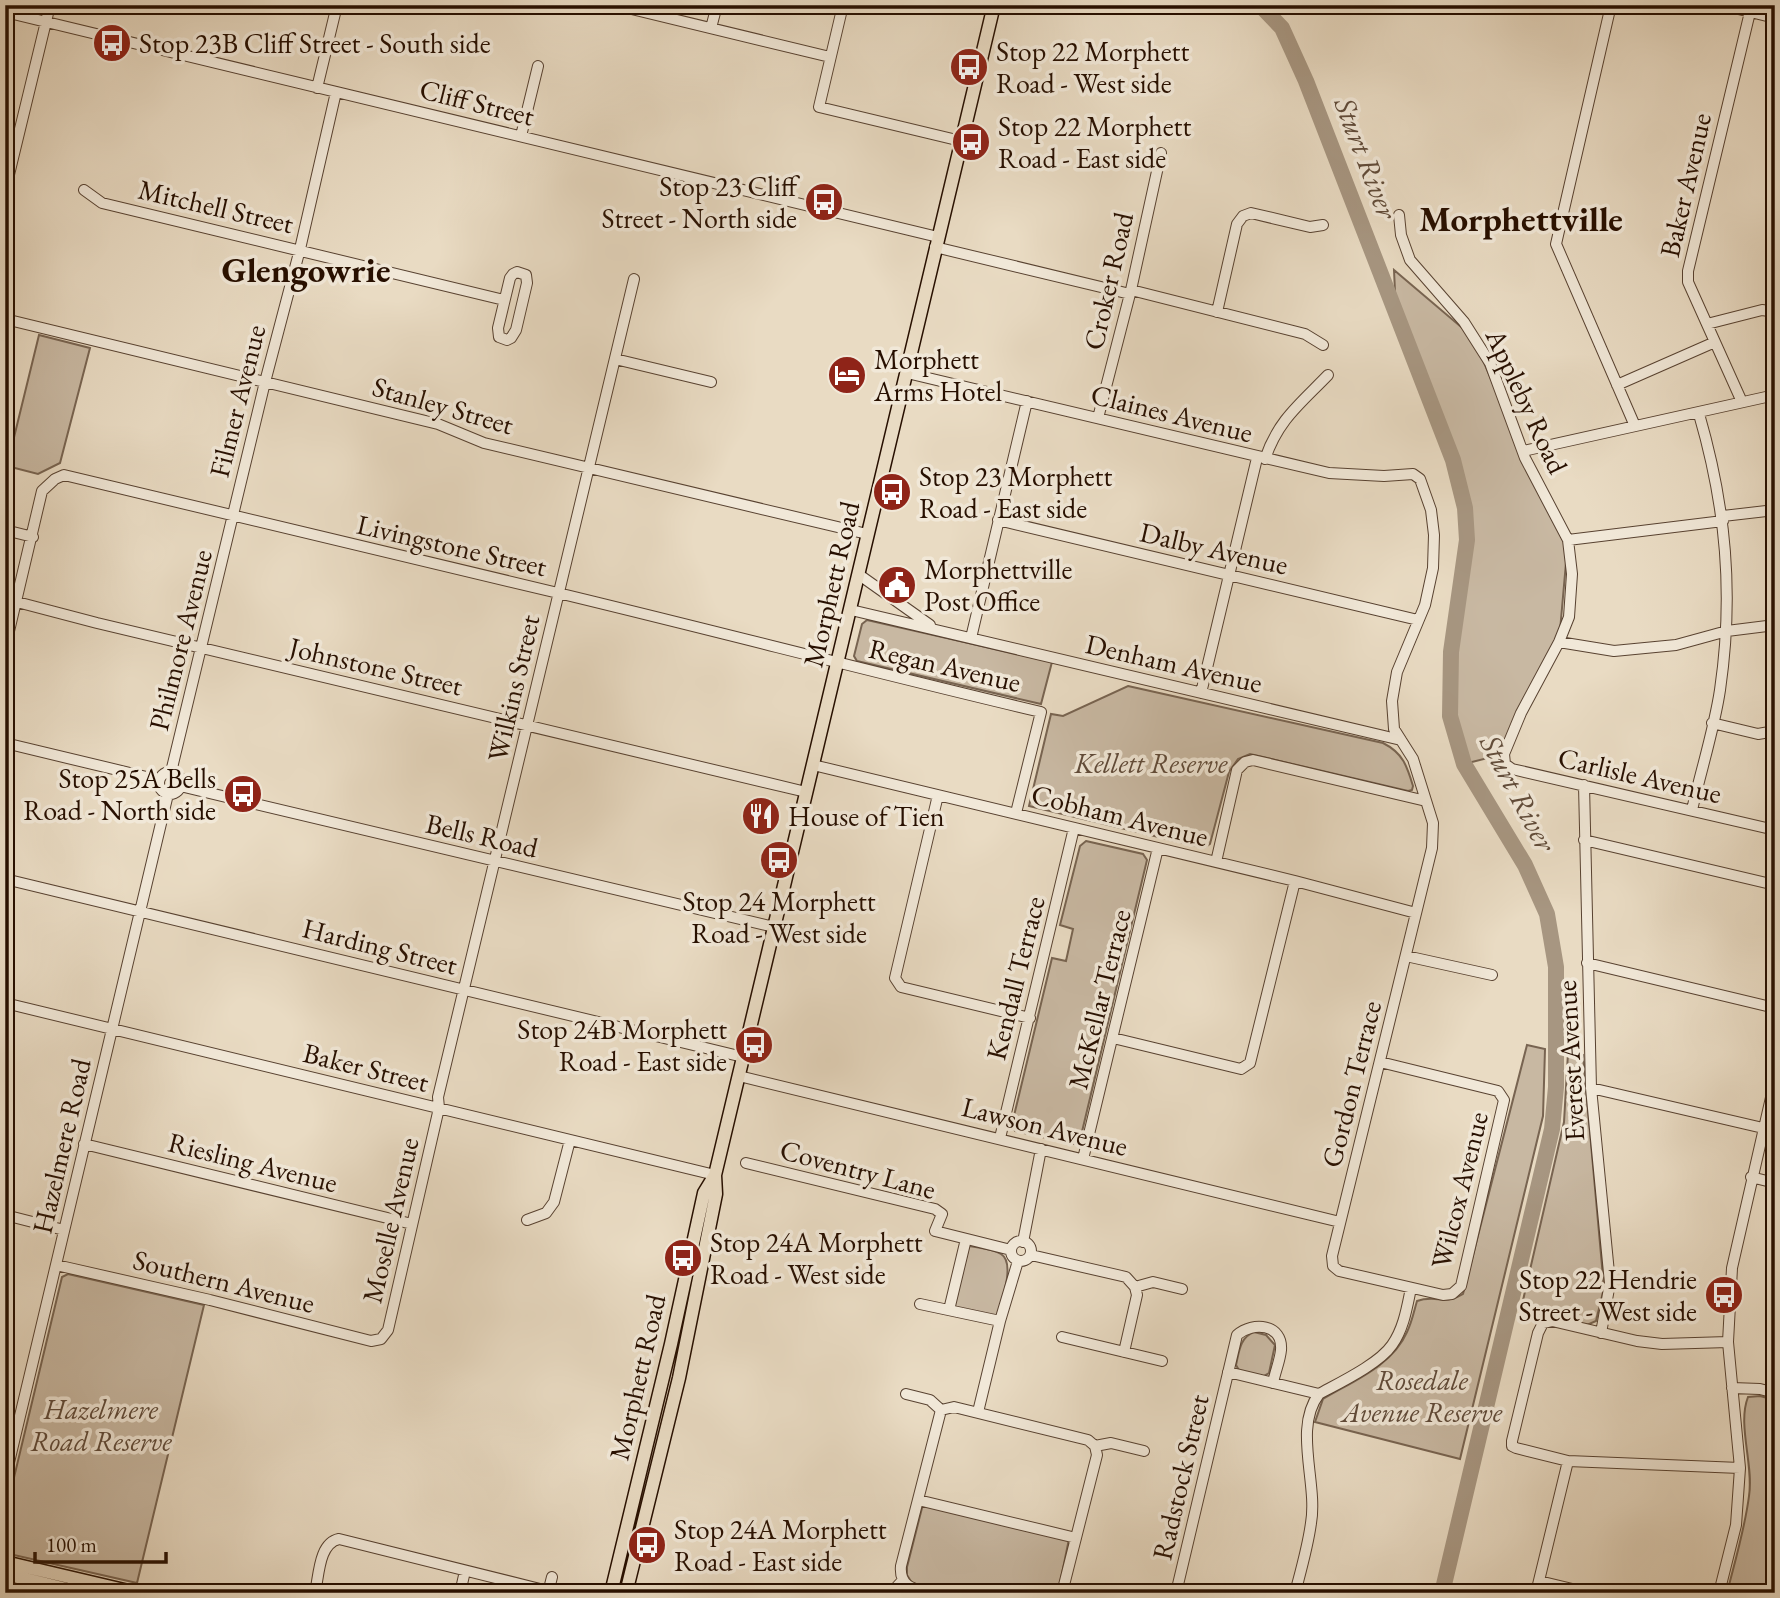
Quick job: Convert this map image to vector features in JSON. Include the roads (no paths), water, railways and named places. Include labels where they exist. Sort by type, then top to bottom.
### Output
[{"type":"main road","name":"Morphett Road","points":[[626,1593],[692,1319],[716,1194],[715,1175],[994,5]]},
{"type":"main road","name":"Morphett Road","points":[[611,1593],[704,1193],[715,1175]]},
{"type":"main road","points":[[5,1562],[137,1593]]},
{"type":"main road","points":[[5,1574],[83,1593]]},
{"type":"street","points":[[5,191],[8,166],[50,5]]},
{"type":"street","points":[[317,88],[337,5]]},
{"type":"street","points":[[615,5],[830,57]]},
{"type":"street","points":[[711,28],[717,5]]},
{"type":"street","points":[[843,5],[819,107],[961,141]]},
{"type":"street","points":[[1611,5],[1556,244],[1635,426]]},
{"type":"street","points":[[1722,5],[1775,18]]},
{"type":"street","name":"Cliff Street","points":[[5,12],[521,136],[1305,334],[1323,345]]},
{"type":"street","name":"Baker Avenue","points":[[1742,402],[1688,282],[1688,271],[1750,12]]},
{"type":"street","points":[[521,136],[538,66]]},
{"type":"street","name":"Filmer Avenue","points":[[232,517],[300,249],[335,92]]},
{"type":"street","name":"Croker Road","points":[[1098,418],[1131,292],[1161,153]]},
{"type":"street","name":"Mitchell Street","points":[[84,190],[102,203],[504,299]]},
{"type":"street","points":[[1217,312],[1237,224],[1243,216],[1251,214],[1310,227],[1324,225]]},
{"type":"street","name":"Appleby Road","points":[[1399,215],[1401,235],[1410,260],[1464,322],[1490,363],[1523,451],[1567,540],[1572,574],[1569,617],[1559,642],[1521,713],[1504,754]]},
{"type":"street","points":[[517,272],[526,275],[527,283],[516,330],[511,338],[506,340],[499,337],[498,333],[504,299],[513,274],[517,272]]},
{"type":"street","name":"Wilkins Street","points":[[439,1108],[438,1097],[634,279]]},
{"type":"street","points":[[1707,324],[1762,310],[1769,311],[1775,317]]},
{"type":"street","name":"Stanley Street","points":[[5,319],[438,424],[484,443],[867,534]]},
{"type":"street","points":[[1617,385],[1715,342]]},
{"type":"street","points":[[615,359],[711,382]]},
{"type":"street","name":"Claines Avenue","points":[[907,373],[1329,473],[1384,476],[1413,474],[1420,479],[1423,486]]},
{"type":"street","points":[[1201,693],[1261,458],[1282,422],[1328,376]]},
{"type":"street","points":[[1523,451],[1775,395]]},
{"type":"street","points":[[971,638],[1027,401]]},
{"type":"street","points":[[1692,810],[1719,692],[1727,631],[1723,518],[1713,461],[1699,414]]},
{"type":"street","name":"Livingstone Street","points":[[33,537],[42,491],[64,475],[559,593],[838,663]]},
{"type":"street","name":"Gordon Terrace","points":[[1411,1288],[1339,1271],[1333,1266],[1332,1256],[1432,848],[1433,823],[1413,759],[1395,729],[1392,701],[1397,673],[1425,605],[1433,568],[1434,535],[1431,510],[1423,486]]},
{"type":"street","points":[[1567,540],[1775,510]]},
{"type":"street","name":"Philmore Avenue","points":[[171,772],[232,517]]},
{"type":"street","name":"Dalby Avenue","points":[[999,520],[1418,620]]},
{"type":"street","points":[[5,530],[33,537],[5,648]]},
{"type":"street","name":"Denham Avenue","points":[[858,575],[936,630]]},
{"type":"street","name":"Johnstone Street","points":[[17,602],[806,792]]},
{"type":"street","name":"Denham Avenue","points":[[850,610],[1401,740]]},
{"type":"street","points":[[1559,642],[1614,651],[1675,645],[1727,631],[1775,625]]},
{"type":"street","name":"Regan Avenue","points":[[838,663],[1041,712],[1016,813]]},
{"type":"street","points":[[1712,723],[1758,734],[1775,732]]},
{"type":"street","points":[[5,743],[159,780]]},
{"type":"street","name":"Carlisle Avenue","points":[[1504,754],[1505,764],[1512,769],[1775,830]]},
{"type":"street","points":[[1216,862],[1237,770],[1245,762],[1253,760],[1426,801]]},
{"type":"street","name":"Cobham Avenue","points":[[813,765],[1295,881],[1416,913]]},
{"type":"street","points":[[171,772],[178,776],[180,786],[177,792],[168,794],[160,788],[159,780],[165,773],[171,772]]},
{"type":"street","name":"Everest Avenue","points":[[1584,785],[1591,1088],[1610,1283],[1601,1333]]},
{"type":"street","name":"Bells Road","points":[[180,786],[774,927]]},
{"type":"street","points":[[111,1029],[168,794]]},
{"type":"street","points":[[938,795],[895,978],[901,987],[1030,1018]]},
{"type":"street","name":"Kendall Terrace","points":[[1000,1138],[1074,828]]},
{"type":"street","points":[[1584,840],[1775,884]]},
{"type":"street","name":"McKellar Terrace","points":[[1083,1159],[1158,848]]},
{"type":"street","name":"Harding Street","points":[[5,879],[743,1057]]},
{"type":"street","points":[[1113,1038],[1241,1069],[1250,1063],[1295,881]]},
{"type":"street","points":[[1406,956],[1492,975]]},
{"type":"street","points":[[1587,963],[1775,1008]]},
{"type":"street","name":"Baker Street","points":[[5,1003],[715,1175]]},
{"type":"street","name":"Hazelmere Road","points":[[5,1479],[9,1448],[57,1265],[111,1029]]},
{"type":"street","name":"Wilcox Avenue","points":[[1380,1062],[1499,1091],[1504,1100],[1461,1286],[1451,1294],[1443,1295],[1411,1288]]},
{"type":"street","name":"Lawson Avenue","points":[[738,1076],[1340,1222]]},
{"type":"street","points":[[1720,1593],[1736,1525],[1740,1468],[1728,1342],[1732,1268],[1775,1080]]},
{"type":"street","points":[[1591,1088],[1763,1128]]},
{"type":"street","name":"Moselle Avenue","points":[[381,1339],[388,1330],[439,1108]]},
{"type":"street","points":[[527,1220],[546,1213],[554,1202],[570,1140]]},
{"type":"street","name":"Riesling Avenue","points":[[84,1144],[412,1224]]},
{"type":"street","points":[[1023,1242],[1041,1149]]},
{"type":"street","name":"Coventry Lane","points":[[746,1163],[935,1209],[942,1214],[935,1231],[967,1238]]},
{"type":"street","points":[[1751,1177],[1775,1183]]},
{"type":"street","points":[[5,1215],[64,1230]]},
{"type":"street","points":[[950,1310],[967,1238],[1011,1250]]},
{"type":"street","points":[[1016,1242],[1023,1242],[1030,1248],[1031,1255],[1026,1260],[1018,1261],[1012,1257],[1011,1250],[1016,1242]]},
{"type":"street","points":[[1031,1255],[1126,1277],[1135,1287],[1137,1295],[1124,1352]]},
{"type":"street","points":[[978,1412],[1018,1261]]},
{"type":"street","name":"Southern Avenue","points":[[57,1265],[371,1340],[381,1339]]},
{"type":"street","points":[[1135,1287],[1153,1282],[1182,1289]]},
{"type":"street","points":[[1295,1593],[1312,1522],[1306,1431],[1312,1403],[1319,1394],[1382,1357],[1393,1345],[1405,1320],[1411,1288]]},
{"type":"street","points":[[920,1304],[1000,1321]]},
{"type":"street","points":[[1728,1342],[1662,1344],[1547,1321],[1539,1327],[1512,1446],[1568,1461],[1740,1468]]},
{"type":"street","name":"Radstock Street","points":[[1176,1593],[1237,1335],[1245,1328],[1263,1326],[1274,1332],[1280,1341],[1281,1349],[1273,1382]]},
{"type":"street","points":[[1062,1337],[1162,1361]]},
{"type":"street","name":"Radstock Street","points":[[1228,1372],[1319,1394]]},
{"type":"street","points":[[1732,1388],[1760,1389],[1775,1393]]},
{"type":"street","points":[[906,1394],[930,1400],[941,1410]]},
{"type":"street","points":[[941,1410],[954,1408],[978,1412],[1088,1440],[1095,1446],[1097,1455],[1062,1593]]},
{"type":"street","points":[[929,1593],[910,1588],[903,1580],[901,1566],[941,1410]]},
{"type":"street","points":[[1095,1446],[1111,1443],[1144,1451]]},
{"type":"street","points":[[1536,1593],[1568,1461]]},
{"type":"street","points":[[918,1500],[1076,1538]]},
{"type":"street","points":[[315,1593],[326,1547],[331,1541],[339,1539],[548,1592],[552,1577]]},
{"type":"street","points":[[460,1593],[465,1571]]},
{"type":"street","points":[[891,1593],[903,1580]]},
{"type":"street","points":[[1539,1581],[1589,1593]]},
{"type":"waterway","name":"Sturt River","points":[[1260,5],[1282,28],[1306,81],[1453,460],[1465,508],[1467,540],[1451,652],[1450,716],[1464,764],[1525,865],[1547,914],[1556,967],[1556,1087],[1552,1129],[1442,1593]]},
{"type":"place","name":"Stop 23B Cliff Street - South side","points":[[112,43]]},
{"type":"place","name":"Stop 22 Morphett Road - West side","points":[[969,67]]},
{"type":"place","name":"Stop 22 Morphett Road - East side","points":[[971,142]]},
{"type":"place","name":"Stop 23 Cliff Street - North side","points":[[824,202]]},
{"type":"place","name":"Morphett Arms Hotel","points":[[847,375]]},
{"type":"place","name":"Stop 23 Morphett Road - East side","points":[[892,492]]},
{"type":"place","name":"Morphettville Post Office","points":[[897,585]]},
{"type":"place","name":"Stop 25A Bells Road - North side","points":[[243,794]]},
{"type":"place","name":"House of Tien","points":[[761,816]]},
{"type":"place","name":"Stop 24 Morphett Road - West side","points":[[779,860]]},
{"type":"place","name":"Stop 24B Morphett Road - East side","points":[[754,1045]]},
{"type":"place","name":"Stop 24A Morphett Road - West side","points":[[683,1258]]},
{"type":"place","name":"Stop 22 Hendrie Street - West side","points":[[1724,1295]]},
{"type":"place","name":"Stop 24A Morphett Road - East side","points":[[647,1545]]},
{"type":"district","name":"Morphettville","points":[[1521,219]]},
{"type":"district","name":"Glengowrie","points":[[306,270]]},
{"type":"park label","name":"Kellett Reserve","points":[[1151,763]]},
{"type":"park label","name":"Rosedale Avenue Reserve","points":[[1422,1396]]},
{"type":"park label","name":"Hazelmere Road Reserve","points":[[101,1425]]}]
